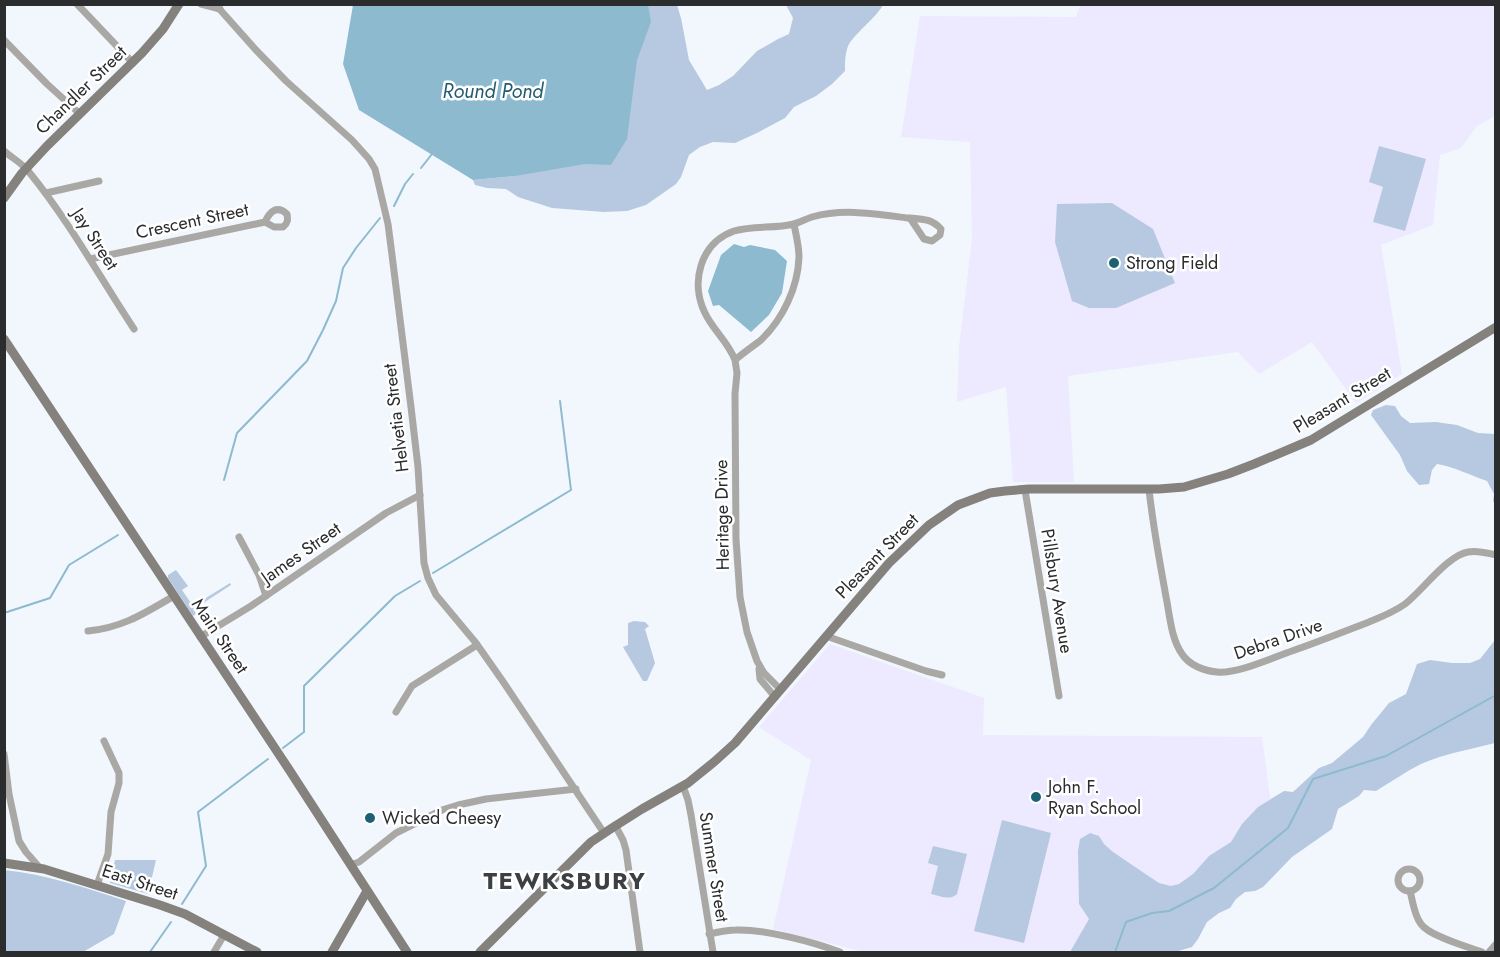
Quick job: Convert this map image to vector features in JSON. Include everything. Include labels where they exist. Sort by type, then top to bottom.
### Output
[{"type":"main road","name":"Chandler Street","points":[[4,198],[47,146],[133,63],[163,29],[177,7]]},
{"type":"main road","name":"Pleasant Street","points":[[480,952],[584,849],[615,825],[698,776],[735,743],[889,563],[934,520],[958,505],[990,493],[1025,490],[1167,489],[1194,484],[1237,471],[1300,445],[1496,327]]},
{"type":"main road","name":"Main Street","points":[[4,339],[407,952]]},
{"type":"main road","name":"East Street","points":[[4,863],[40,868],[138,897],[185,914],[257,952]]},
{"type":"main road","points":[[332,952],[367,891]]},
{"type":"street","points":[[77,4],[133,63]]},
{"type":"street","points":[[177,7],[188,4]]},
{"type":"street","name":"Helvetia Street","points":[[201,4],[218,7],[286,81],[352,140],[375,169],[391,245],[411,407],[424,562],[428,579],[436,595],[477,645],[604,833]]},
{"type":"street","points":[[4,40],[80,114]]},
{"type":"street","name":"Jay Street","points":[[4,151],[26,169],[60,212],[134,329]]},
{"type":"street","points":[[46,193],[99,181]]},
{"type":"street","name":"Heritage Drive","points":[[778,693],[759,666],[743,617],[738,574],[735,499],[737,373],[735,360],[701,304],[698,292],[699,273],[704,256],[714,244],[733,232],[756,227],[794,224],[812,217],[840,212],[908,218]]},
{"type":"street","points":[[910,218],[929,220],[938,226],[941,232],[935,240],[924,239],[910,218]]},
{"type":"street","name":"Crescent Street","points":[[90,259],[265,222]]},
{"type":"street","points":[[735,360],[770,330],[790,297],[797,275],[799,258],[794,224]]},
{"type":"street","name":"Debra Drive","points":[[1149,489],[1172,630],[1183,657],[1208,671],[1219,673],[1231,671],[1382,617],[1404,605],[1460,555],[1468,552],[1496,555]]},
{"type":"street","name":"Pillsbury Avenue","points":[[1025,490],[1059,696]]},
{"type":"street","name":"James Street","points":[[200,637],[238,615],[386,513],[420,495]]},
{"type":"street","points":[[239,537],[259,574],[266,596]]},
{"type":"street","points":[[88,631],[101,630],[128,622],[174,596]]},
{"type":"street","points":[[826,636],[942,675]]},
{"type":"street","points":[[396,712],[412,686],[477,645]]},
{"type":"street","points":[[97,885],[108,854],[111,812],[119,783],[119,773],[104,741]]},
{"type":"street","points":[[4,754],[9,794],[19,841],[40,868]]},
{"type":"street","name":"Summer Street","points":[[683,786],[691,815],[712,952]]},
{"type":"street","points":[[350,865],[358,862],[396,833],[450,807],[495,797],[576,789]]},
{"type":"street","points":[[615,825],[627,850],[640,952]]},
{"type":"street","points":[[1410,891],[1415,912],[1422,926],[1445,940],[1482,952]]},
{"type":"street","points":[[709,934],[736,930],[750,931],[795,939],[840,952]]},
{"type":"street","points":[[214,952],[225,935]]},
{"type":"street","points":[[1489,952],[1496,944]]},
{"type":"shaded area","points":[[1081,4],[1495,5],[1495,116],[1477,126],[1461,148],[1440,155],[1433,225],[1381,245],[1402,374],[1356,403],[1312,342],[1259,374],[1238,352],[1068,376],[1074,482],[1013,482],[1006,387],[957,402],[959,347],[972,239],[970,142],[901,137],[920,16],[1076,17]]},
{"type":"shaded area","points":[[646,5],[677,5],[689,60],[707,90],[733,76],[757,51],[789,34],[793,18],[786,5],[883,5],[851,41],[846,52],[845,71],[832,84],[816,96],[794,107],[785,118],[757,133],[735,143],[713,142],[700,147],[689,155],[676,184],[646,205],[627,211],[604,212],[552,208],[518,197],[506,189],[475,185],[473,180],[515,176],[634,66]]},
{"type":"shaded area","points":[[1379,146],[1426,159],[1405,231],[1373,222],[1383,187],[1369,182]]},
{"type":"shaded area","name":"Strong Field","points":[[1112,203],[1153,229],[1175,283],[1116,308],[1089,308],[1072,301],[1055,242],[1057,204]]},
{"type":"shaded area","points":[[1386,405],[1395,406],[1401,416],[1410,423],[1436,422],[1457,425],[1478,433],[1495,434],[1495,505],[1494,494],[1487,481],[1443,465],[1437,464],[1432,470],[1429,484],[1419,485],[1407,471],[1400,455],[1371,415],[1373,410]]},
{"type":"shaded area","points":[[176,570],[188,586],[182,590],[193,606],[230,583],[231,585],[194,609],[196,614],[193,616],[168,578],[168,575]]},
{"type":"shaded area","points":[[645,622],[649,626],[645,629],[655,663],[647,681],[643,681],[623,647],[628,645],[628,623]]},
{"type":"shaded area","points":[[1495,640],[1495,743],[1430,760],[1376,791],[1364,790],[1359,796],[1338,809],[1332,829],[1292,857],[1263,887],[1245,892],[1230,908],[1207,922],[1192,947],[1175,952],[1070,952],[1089,919],[1079,904],[1078,851],[1080,839],[1090,833],[1099,836],[1113,852],[1159,883],[1171,886],[1179,884],[1193,874],[1209,856],[1231,842],[1242,824],[1258,807],[1284,791],[1293,792],[1319,768],[1332,763],[1363,737],[1389,703],[1406,694],[1417,664],[1430,660],[1470,663],[1480,659]]},
{"type":"shaded area","name":"John F. Ryan School","points":[[830,644],[984,698],[983,735],[1262,737],[1275,834],[1109,952],[864,952],[773,929],[811,760],[759,727]]},
{"type":"shaded area","points":[[1002,820],[1051,833],[1024,943],[974,931]]},
{"type":"shaded area","points":[[933,846],[967,854],[957,894],[954,896],[931,894],[938,866],[928,863]]},
{"type":"shaded area","points":[[115,860],[156,860],[148,894],[110,883]]},
{"type":"shaded area","points":[[4,870],[51,878],[126,901],[114,934],[83,952],[5,952]]},
{"type":"water","name":"Round Pond","points":[[353,5],[648,5],[651,22],[637,60],[627,139],[611,165],[585,164],[515,176],[473,180],[359,110],[343,64]]},
{"type":"water","points":[[734,244],[775,250],[787,261],[782,293],[769,315],[751,332],[719,305],[713,306],[708,291],[721,255]]},
{"type":"waterway","points":[[421,168],[432,154]]},
{"type":"waterway","points":[[394,206],[413,174]]},
{"type":"waterway","points":[[224,480],[237,433],[307,361],[336,301],[343,268],[380,218]]},
{"type":"waterway","points":[[433,573],[571,490],[560,401]]},
{"type":"waterway","points":[[4,613],[50,598],[69,565],[118,535]]},
{"type":"waterway","points":[[283,748],[304,732],[304,686],[395,596],[420,581]]},
{"type":"waterway","points":[[1115,952],[1126,922],[1152,913],[1169,911],[1214,888],[1288,828],[1313,779],[1386,756],[1496,695]]},
{"type":"waterway","points":[[182,904],[206,866],[198,812],[268,759]]},
{"type":"waterway","points":[[150,952],[171,922]]},
{"type":"place","name":"Strong Field","points":[[1114,263]]},
{"type":"place","name":"John F. Ryan School","points":[[1036,797]]},
{"type":"place","name":"Wicked Cheesy","points":[[370,818]]},
{"type":"district","name":"TEWKSBURY","points":[[565,880]]}]
